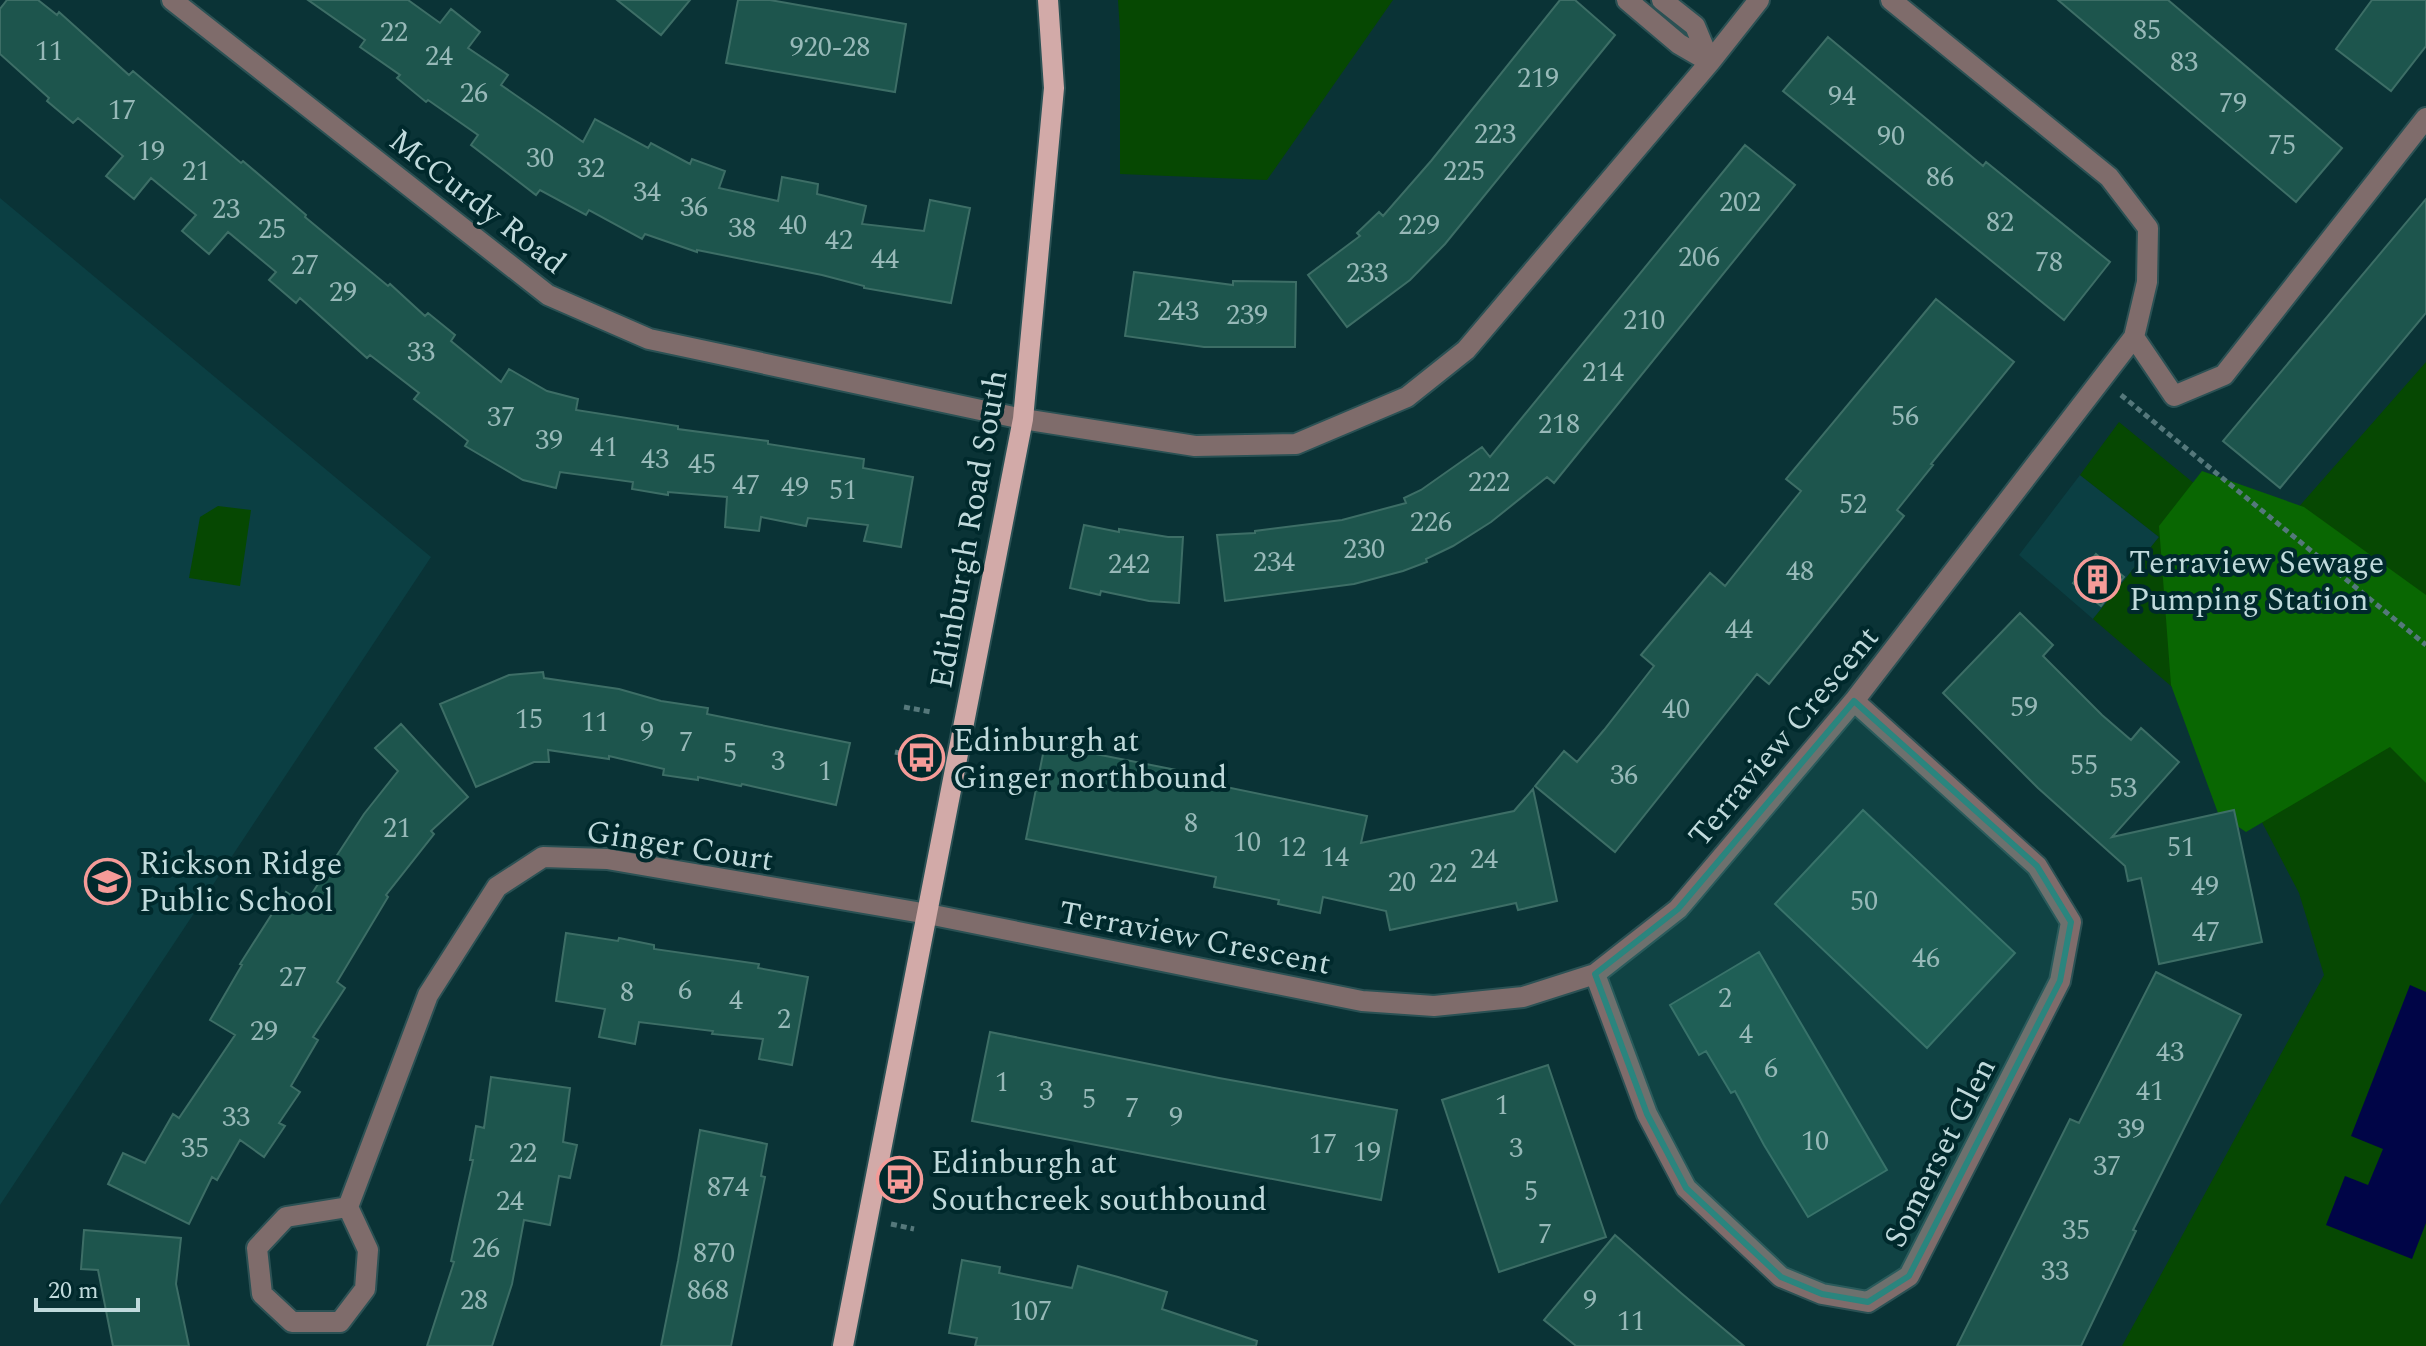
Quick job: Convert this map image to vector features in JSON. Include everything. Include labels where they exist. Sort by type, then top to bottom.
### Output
[{"type":"main road","name":"Edinburgh Road South","points":[[843,1346],[1023,419],[1054,88],[1048,0]]},
{"type":"street","name":"McCurdy Road","points":[[172,0],[548,295],[649,339],[1023,419]]},
{"type":"street","points":[[1627,0],[1679,44],[1710,62]]},
{"type":"street","points":[[1662,0],[1695,26],[1710,62]]},
{"type":"street","points":[[1023,419],[1195,446],[1296,444],[1407,397],[1466,350],[1759,0]]},
{"type":"street","name":"Terraview Crescent","points":[[928,914],[1362,1001],[1434,1006],[1523,997],[1595,974],[1678,909],[1854,701],[2134,337],[2147,282],[2148,228],[2109,177],[1891,0]]},
{"type":"street","points":[[2134,337],[2174,396],[2224,375],[2426,118]]},
{"type":"street","name":"Somerset Glen","points":[[1595,974],[1647,1114],[1686,1188],[1781,1277],[1822,1294],[1868,1302],[1909,1276],[2060,981],[2071,922],[2037,866],[1854,701]]},
{"type":"street","name":"Ginger Court","points":[[348,1207],[428,995],[497,887],[543,857],[607,859],[928,914]]},
{"type":"street","points":[[348,1207],[368,1250],[365,1289],[340,1322],[292,1322],[262,1294],[257,1248],[286,1217],[348,1207]]},
{"type":"path","points":[[2102,379],[2425,643]]},
{"type":"path","points":[[904,707],[931,712]]},
{"type":"path","points":[[895,752],[922,758]]},
{"type":"path","points":[[900,1180],[923,1182]]},
{"type":"path","points":[[890,1224],[914,1229]]},
{"type":"highlighted area","points":[[1854,701],[2037,866],[2071,922],[2060,981],[1909,1276],[1868,1302],[1822,1294],[1781,1277],[1686,1188],[1647,1114],[1595,974],[1678,909]]},
{"type":"shaded area","name":"Rickson Ridge Public School","points":[[0,198],[431,557],[0,1205]]},
{"type":"shaded area","points":[[2080,475],[2159,537],[2093,619],[2019,555]]},
{"type":"shaded area","points":[[2410,985],[2426,992],[2426,1223],[2412,1259],[2326,1225],[2345,1176],[2368,1185],[2383,1149],[2351,1136]]},
{"type":"green space","points":[[1118,0],[1393,0],[1267,180],[1120,174]]},
{"type":"green space","points":[[2426,362],[2426,1346],[2122,1346],[2324,975],[2299,893],[2207,717],[2093,619],[2159,537],[2080,475],[2119,422],[2267,543]]},
{"type":"green space","points":[[2202,471],[2304,507],[2426,595],[2426,783],[2390,747],[2246,832],[2218,813],[2171,685],[2159,526]]},
{"type":"green space","points":[[218,506],[251,510],[240,586],[189,578],[200,517]]},
{"type":"building","points":[[7,0],[38,0],[57,15],[59,12],[129,75],[133,71],[388,286],[390,284],[425,316],[428,313],[455,335],[451,341],[501,382],[509,369],[547,391],[578,399],[576,410],[864,459],[863,468],[913,477],[901,547],[864,541],[868,525],[808,518],[806,526],[761,517],[759,531],[725,527],[727,497],[668,492],[668,495],[632,489],[633,482],[560,472],[556,488],[523,480],[465,446],[468,441],[414,399],[419,393],[370,355],[367,358],[300,298],[296,303],[269,280],[276,272],[228,232],[209,254],[182,231],[196,215],[151,178],[134,199],[106,176],[123,156],[78,118],[73,123],[0,54],[0,9]]},
{"type":"building","points":[[308,0],[408,0],[440,23],[451,9],[480,32],[468,48],[508,75],[501,85],[583,142],[595,119],[648,148],[651,143],[690,164],[692,159],[725,171],[719,188],[778,201],[782,177],[818,184],[817,194],[866,206],[862,224],[924,231],[930,200],[970,208],[951,303],[864,288],[822,275],[697,252],[645,234],[642,239],[589,210],[586,215],[540,190],[536,195],[471,145],[478,135],[428,100],[426,102],[397,78],[400,75],[360,47],[365,40]]},
{"type":"building","points":[[617,0],[690,0],[661,35]]},
{"type":"building","points":[[738,0],[770,0],[906,24],[895,92],[726,63]]},
{"type":"building","points":[[1560,0],[1575,0],[1615,35],[1445,244],[1410,280],[1347,327],[1308,275],[1360,236],[1357,233],[1379,212],[1383,216]]},
{"type":"building","points":[[2058,0],[2168,0],[2342,148],[2296,202]]},
{"type":"building","points":[[2372,0],[2426,0],[2426,46],[2391,91],[2336,49]]},
{"type":"building","points":[[1828,37],[1983,166],[1986,162],[2110,262],[2064,320],[1783,91]]},
{"type":"building","points":[[1745,145],[1795,185],[1554,483],[1547,477],[1491,522],[1426,559],[1427,562],[1403,571],[1354,584],[1225,601],[1217,535],[1255,533],[1342,520],[1406,503],[1404,498],[1421,490],[1482,447],[1490,457]]},
{"type":"building","points":[[2426,199],[2426,313],[2280,488],[2223,441]]},
{"type":"building","points":[[1134,272],[1233,285],[1233,281],[1296,282],[1295,347],[1204,347],[1125,336]]},
{"type":"building","points":[[1936,299],[2014,362],[1897,510],[1904,516],[1769,684],[1757,674],[1615,852],[1535,786],[1564,751],[1577,762],[1604,730],[1654,666],[1641,655],[1710,573],[1725,586],[1801,491],[1786,479]]},
{"type":"building","points":[[1084,525],[1119,532],[1119,529],[1183,537],[1179,603],[1149,601],[1101,591],[1100,595],[1070,588]]},
{"type":"building","name":"Terraview Sewage Pumping Station","points":[[2096,554],[2124,577],[2101,606],[2073,583]]},
{"type":"building","points":[[2020,613],[2053,645],[2043,656],[2102,715],[2131,740],[2141,728],[2179,762],[2112,837],[2234,810],[2262,942],[2159,964],[2141,878],[2128,881],[2125,866],[2038,788],[1943,693]]},
{"type":"building","points":[[543,672],[544,678],[619,689],[661,701],[708,708],[707,714],[850,743],[836,805],[742,784],[663,775],[664,769],[609,756],[609,759],[548,750],[549,762],[534,762],[476,787],[440,704],[509,675]]},
{"type":"building","points":[[401,724],[468,797],[431,831],[434,834],[386,895],[388,897],[337,982],[345,988],[313,1037],[318,1040],[291,1086],[300,1092],[279,1123],[285,1126],[264,1157],[240,1140],[217,1180],[212,1177],[189,1224],[108,1184],[123,1153],[145,1163],[173,1114],[179,1118],[235,1035],[210,1020],[240,964],[286,892],[305,904],[364,814],[398,771],[375,748]]},
{"type":"building","points":[[1045,744],[1222,779],[1221,786],[1367,816],[1361,843],[1514,811],[1533,789],[1557,901],[1518,910],[1516,903],[1390,930],[1386,911],[1323,897],[1320,913],[1278,904],[1279,900],[1214,887],[1216,877],[1026,839]]},
{"type":"building","points":[[1863,810],[2015,953],[1927,1048],[1775,904]]},
{"type":"building","points":[[566,933],[618,941],[619,938],[654,945],[654,949],[759,964],[758,968],[808,977],[792,1065],[759,1059],[763,1039],[712,1034],[713,1031],[639,1022],[635,1044],[599,1037],[605,1009],[556,1001]]},
{"type":"building","points":[[1759,952],[1887,1170],[1808,1217],[1735,1091],[1731,1093],[1706,1051],[1699,1055],[1670,1005]]},
{"type":"building","points":[[2156,972],[2241,1015],[2133,1230],[2136,1231],[2081,1346],[1957,1346],[2070,1119],[2079,1123]]},
{"type":"building","points":[[990,1032],[1397,1110],[1381,1200],[972,1121]]},
{"type":"building","points":[[1548,1065],[1606,1237],[1499,1272],[1442,1100]]},
{"type":"building","points":[[491,1077],[570,1088],[563,1142],[577,1145],[570,1178],[559,1176],[550,1225],[524,1220],[512,1284],[492,1346],[427,1346],[454,1262],[451,1261],[473,1160],[470,1160],[476,1126],[484,1128]]},
{"type":"building","points":[[700,1130],[767,1144],[761,1176],[765,1177],[731,1346],[661,1346],[678,1261]]},
{"type":"building","points":[[84,1230],[181,1238],[176,1284],[189,1346],[113,1346],[98,1270],[81,1269]]},
{"type":"building","points":[[1615,1235],[1744,1346],[1576,1346],[1544,1320]]},
{"type":"building","points":[[962,1260],[1000,1267],[999,1273],[1072,1288],[1078,1266],[1118,1277],[1167,1292],[1162,1309],[1257,1341],[1256,1346],[975,1346],[977,1338],[949,1333]]},
{"type":"place","name":"Terraview Sewage Pumping Station","points":[[2098,580]]},
{"type":"place","name":"Edinburgh at Ginger northbound","points":[[922,758]]},
{"type":"place","name":"Rickson Ridge Public School","points":[[108,881]]},
{"type":"place","name":"Edinburgh at Southcreek southbound","points":[[900,1180]]}]
